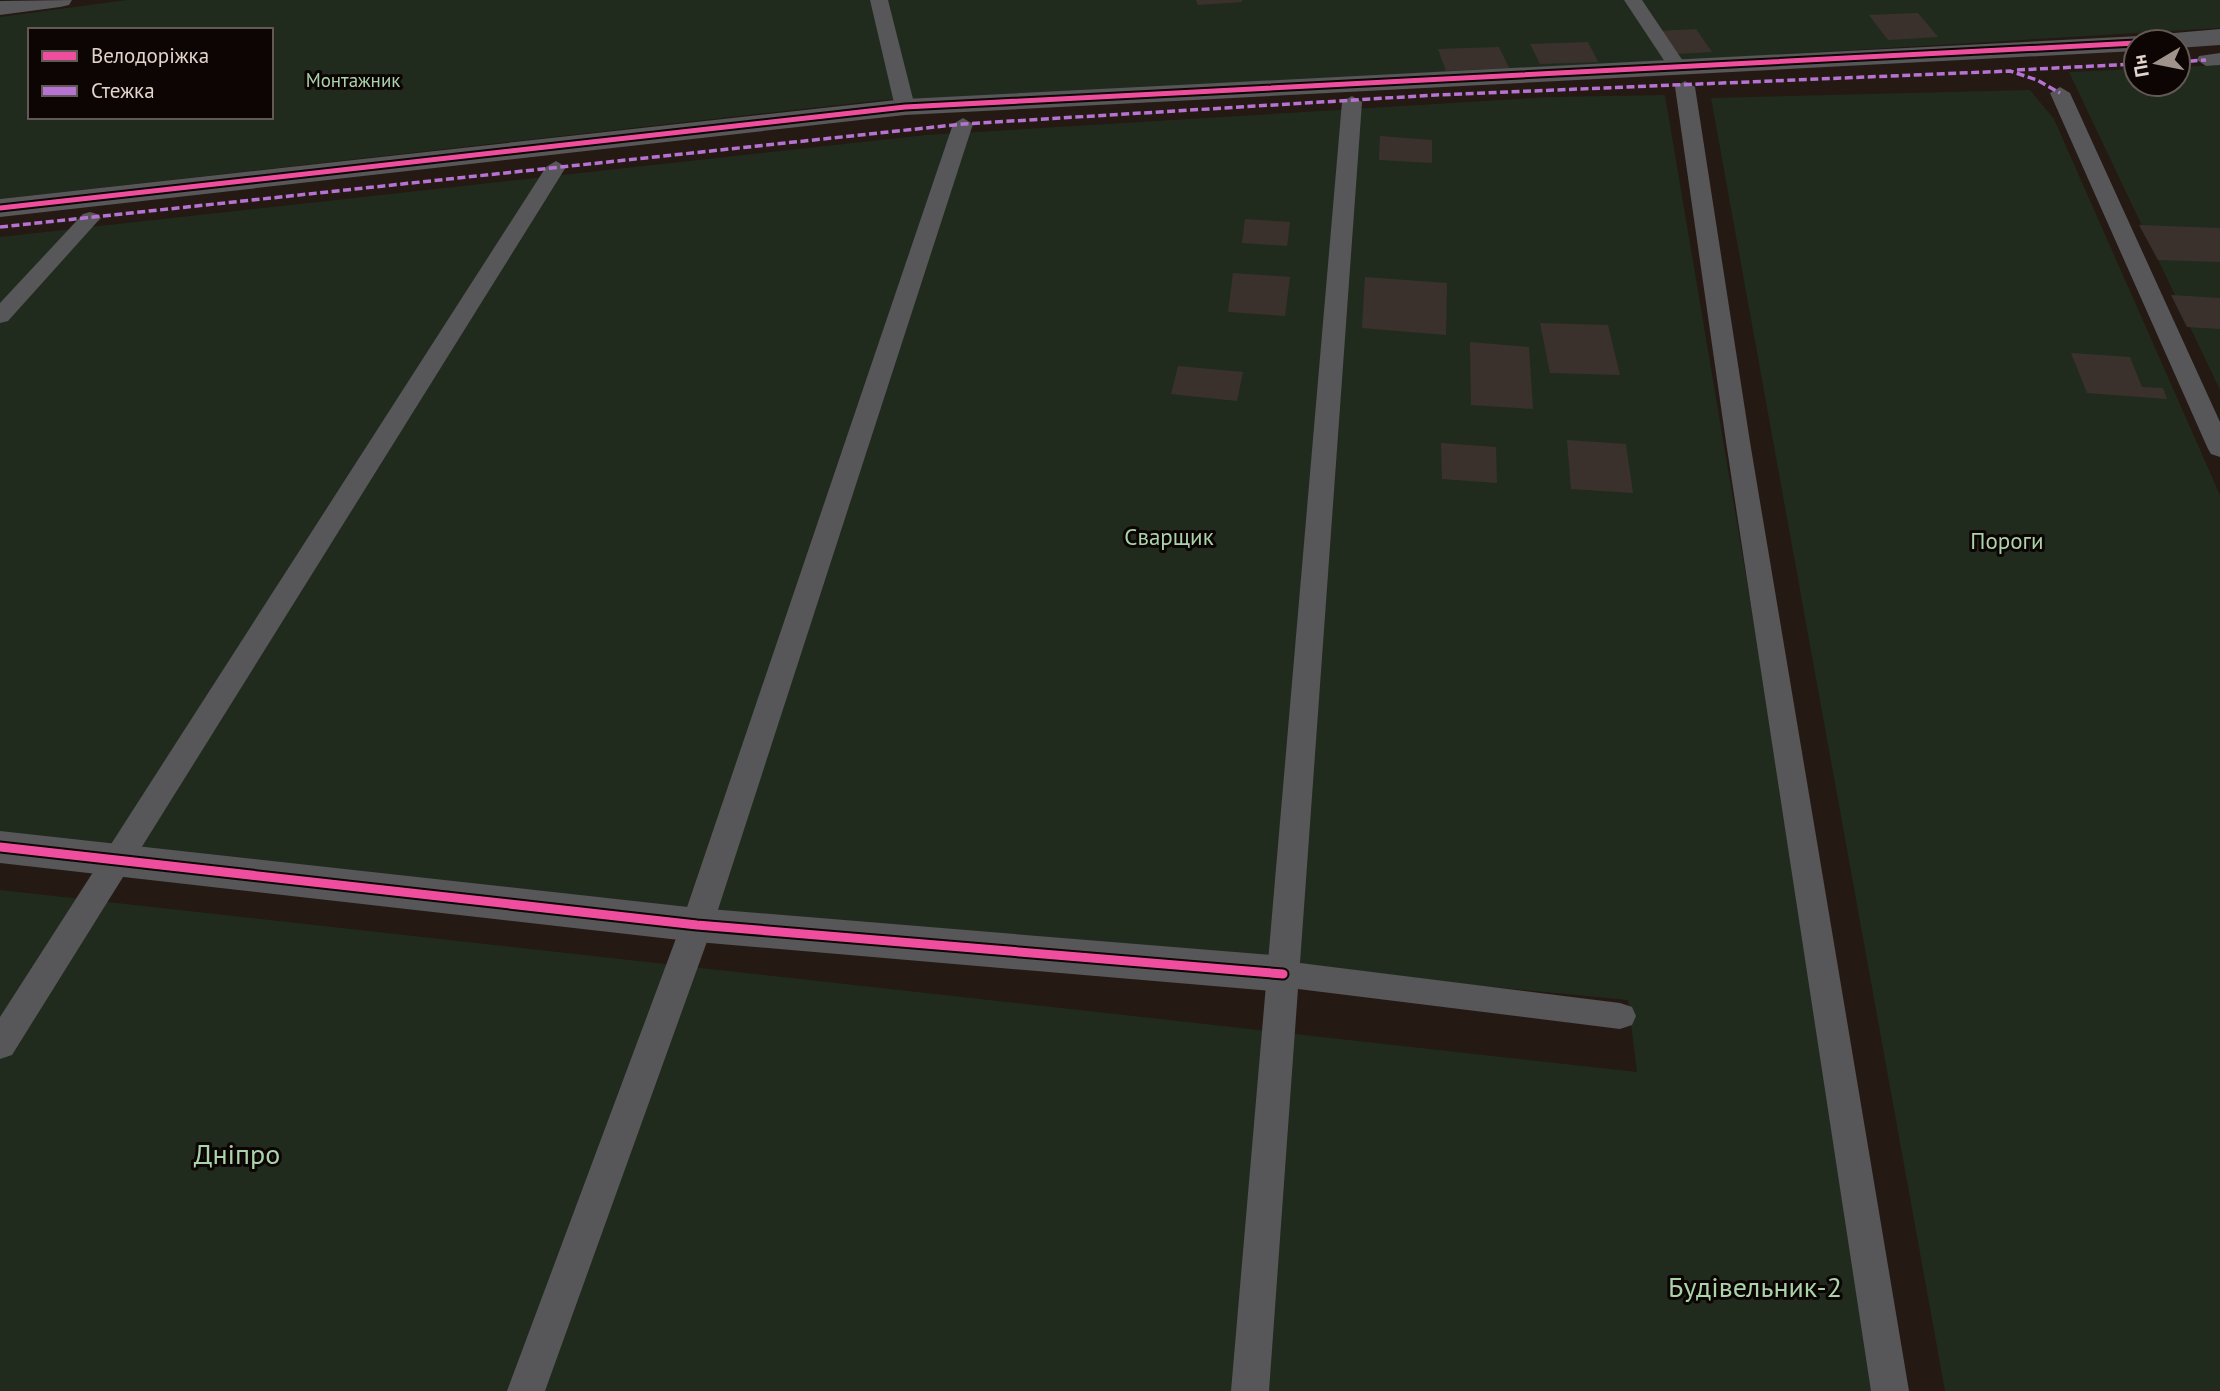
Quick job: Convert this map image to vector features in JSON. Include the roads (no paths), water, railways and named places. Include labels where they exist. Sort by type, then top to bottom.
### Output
[{"type":"street","points":[[0,8],[60,0]]},
{"type":"street","points":[[2192,39],[2220,37]]},
{"type":"street","points":[[0,208],[905,107],[1682,77],[2122,44]]},
{"type":"street","points":[[0,847],[697,925],[1283,974]]},
{"type":"lane","points":[[879,0],[905,107]]},
{"type":"lane","points":[[1633,0],[1682,77],[1740,456],[1891,1391]]},
{"type":"lane","points":[[2060,93],[2220,449]]},
{"type":"lane","points":[[1250,1391],[1352,102]]},
{"type":"lane","points":[[526,1391],[697,925],[963,124]]},
{"type":"lane","points":[[0,1045],[556,167]]},
{"type":"lane","points":[[0,316],[90,218]]},
{"type":"lane","points":[[1283,974],[1620,1016]]},
{"type":"park label","name":"Монтажник","points":[[353,80]]},
{"type":"park label","name":"Сварщик","points":[[1169,537]]},
{"type":"park label","name":"Пороги","points":[[2007,541]]},
{"type":"park label","name":"Дніпро","points":[[237,1154]]},
{"type":"park label","name":"Будівельник-2","points":[[1755,1287]]}]
